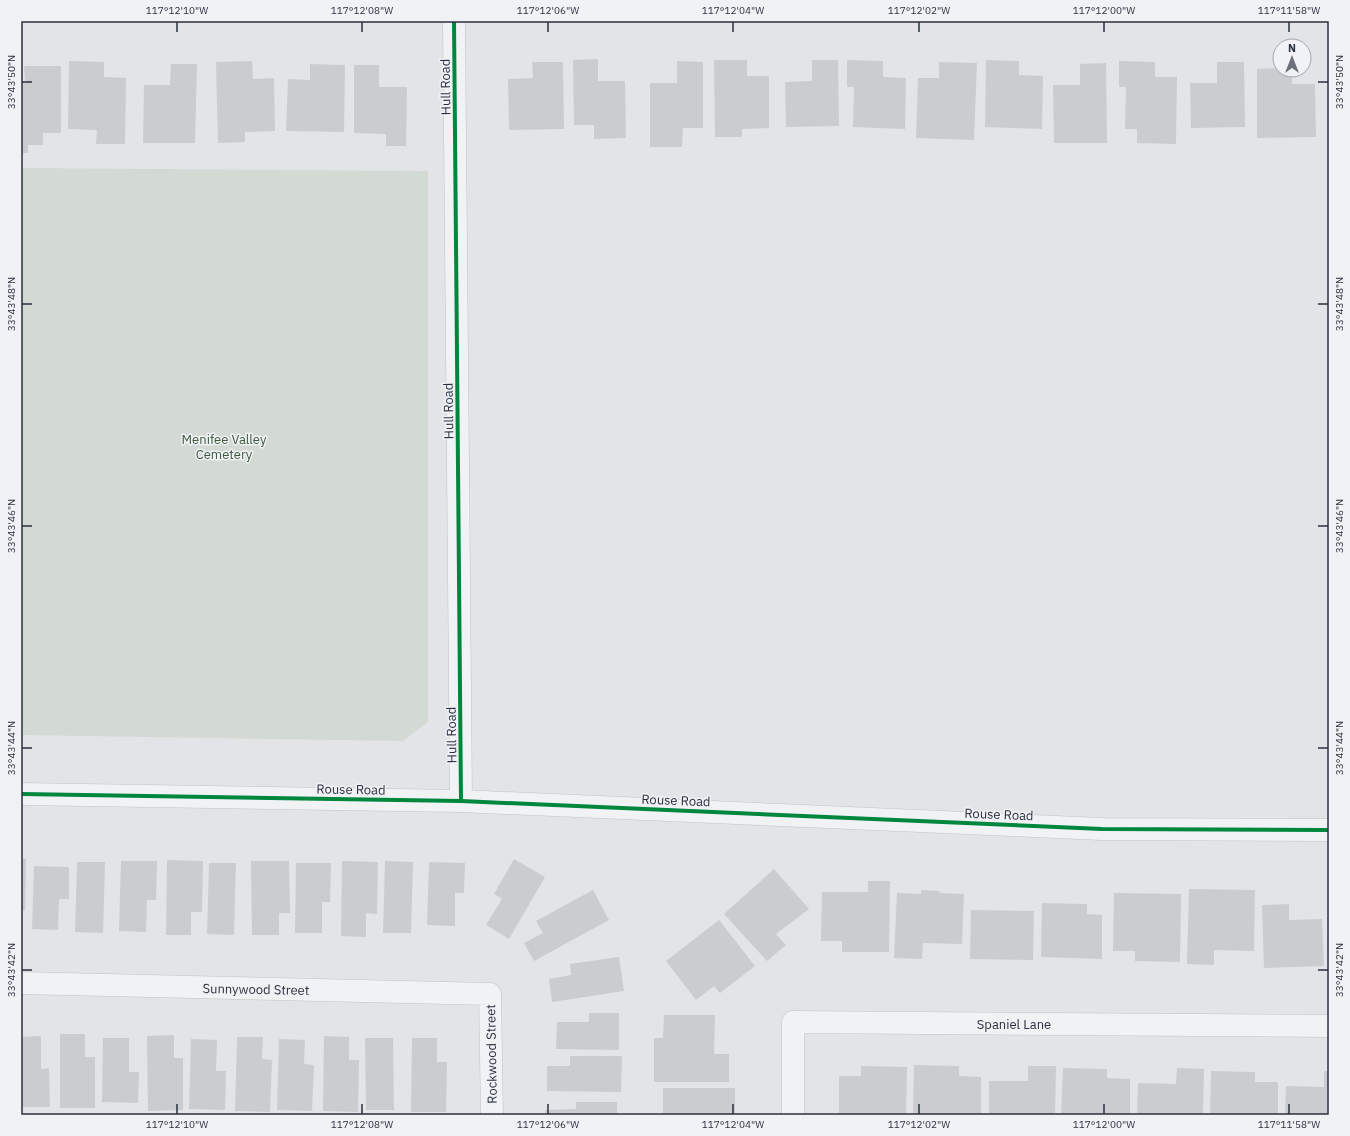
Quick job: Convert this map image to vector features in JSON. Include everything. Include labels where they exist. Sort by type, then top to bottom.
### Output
[{"type":"street","name":"Hull Road","points":[[454,21],[461,801]]},
{"type":"street","name":"Rouse Road","points":[[21,794],[461,801],[1102,829],[1329,830]]},
{"type":"street","name":"Sunnywood Street","points":[[21,984],[490,994]]},
{"type":"street","name":"Rockwood Street","points":[[490,994],[492,1115]]},
{"type":"street","name":"Spaniel Lane","points":[[793,1115],[793,1022],[1329,1026]]},
{"type":"green space","name":"Menifee Valley Cemetery","points":[[21,168],[428,171],[428,722],[403,741],[21,735]]},
{"type":"building","points":[[598,59],[598,81],[625,81],[626,138],[594,139],[594,125],[574,125],[573,60]]},
{"type":"building","points":[[714,60],[747,60],[747,76],[769,76],[769,128],[742,129],[742,137],[715,137]]},
{"type":"building","points":[[812,60],[838,60],[839,126],[786,127],[785,82],[812,81]]},
{"type":"building","points":[[847,60],[883,61],[883,77],[906,78],[905,129],[853,127],[854,87],[847,87]]},
{"type":"building","points":[[986,60],[1019,61],[1019,75],[1043,76],[1042,129],[985,127]]},
{"type":"building","points":[[69,61],[104,62],[104,77],[126,78],[125,144],[96,144],[97,130],[68,129]]},
{"type":"building","points":[[252,61],[253,79],[274,78],[275,131],[245,132],[245,142],[218,143],[216,62]]},
{"type":"building","points":[[677,61],[703,62],[703,128],[683,128],[682,147],[650,147],[650,83],[677,83]]},
{"type":"building","points":[[1119,61],[1155,62],[1155,77],[1177,77],[1176,144],[1137,143],[1137,129],[1125,129],[1126,87],[1119,87]]},
{"type":"building","points":[[532,62],[563,62],[564,129],[509,130],[508,79],[533,78]]},
{"type":"building","points":[[939,62],[977,63],[974,140],[916,138],[918,78],[939,78]]},
{"type":"building","points":[[1217,62],[1244,62],[1245,127],[1191,128],[1190,83],[1217,83]]},
{"type":"building","points":[[1106,63],[1107,143],[1054,143],[1053,85],[1080,85],[1080,64]]},
{"type":"building","points":[[171,64],[197,64],[195,143],[143,143],[144,85],[170,85]]},
{"type":"building","points":[[310,64],[345,65],[344,132],[286,131],[288,79],[310,80]]},
{"type":"building","points":[[354,65],[379,65],[379,87],[407,87],[406,146],[386,146],[386,134],[354,133]]},
{"type":"building","points":[[24,66],[61,66],[61,133],[43,133],[43,145],[28,145],[28,153],[21,153],[21,81],[25,81]]},
{"type":"building","points":[[1272,68],[1272,78],[1292,78],[1292,84],[1315,84],[1316,137],[1257,138],[1257,69]]},
{"type":"building","points":[[21,859],[26,859],[25,911],[21,910]]},
{"type":"building","points":[[514,859],[545,877],[509,939],[486,925],[502,899],[494,894]]},
{"type":"building","points":[[167,860],[203,861],[202,912],[191,912],[191,935],[166,935]]},
{"type":"building","points":[[121,861],[157,861],[156,900],[147,900],[146,932],[119,931]]},
{"type":"building","points":[[251,861],[289,861],[290,913],[279,913],[279,935],[252,935]]},
{"type":"building","points":[[342,861],[378,862],[377,914],[366,913],[366,937],[341,936]]},
{"type":"building","points":[[385,861],[413,862],[411,933],[383,933]]},
{"type":"building","points":[[77,862],[105,862],[103,933],[75,932]]},
{"type":"building","points":[[429,862],[465,863],[464,893],[455,893],[455,926],[427,925]]},
{"type":"building","points":[[209,863],[236,863],[234,935],[207,934]]},
{"type":"building","points":[[296,863],[331,863],[330,902],[322,902],[322,933],[295,933]]},
{"type":"building","points":[[34,866],[69,867],[69,899],[59,899],[58,930],[32,929]]},
{"type":"building","points":[[774,869],[809,909],[776,934],[786,945],[767,961],[724,914]]},
{"type":"building","points":[[868,881],[890,881],[889,952],[842,952],[842,941],[821,941],[822,892],[868,892]]},
{"type":"building","points":[[1189,889],[1255,890],[1254,951],[1214,950],[1214,965],[1187,964]]},
{"type":"building","points":[[593,890],[609,920],[534,961],[524,943],[543,933],[536,921]]},
{"type":"building","points":[[921,890],[940,891],[939,893],[964,894],[962,944],[923,943],[922,959],[894,958],[897,893],[921,894]]},
{"type":"building","points":[[1114,893],[1181,894],[1180,962],[1135,961],[1135,951],[1113,951]]},
{"type":"building","points":[[1042,903],[1087,904],[1087,914],[1102,915],[1102,959],[1041,957]]},
{"type":"building","points":[[1289,904],[1289,920],[1322,919],[1324,966],[1264,968],[1262,905]]},
{"type":"building","points":[[971,910],[1034,911],[1033,960],[970,959]]},
{"type":"building","points":[[719,920],[755,966],[720,993],[714,986],[696,1000],[666,961]]},
{"type":"building","points":[[619,957],[624,991],[552,1002],[549,979],[571,975],[570,964]]},
{"type":"building","points":[[589,1013],[619,1013],[619,1050],[556,1049],[557,1022],[589,1022]]},
{"type":"building","points":[[664,1015],[715,1015],[714,1054],[729,1054],[729,1082],[654,1082],[654,1038],[663,1038]]},
{"type":"building","points":[[60,1034],[85,1034],[85,1057],[95,1057],[95,1108],[60,1108]]},
{"type":"building","points":[[174,1035],[174,1058],[183,1058],[183,1110],[148,1111],[147,1036]]},
{"type":"building","points":[[41,1036],[41,1069],[49,1068],[50,1107],[21,1107],[21,1037]]},
{"type":"building","points":[[324,1036],[349,1037],[349,1060],[359,1060],[358,1112],[323,1111]]},
{"type":"building","points":[[237,1037],[263,1037],[262,1059],[272,1060],[270,1112],[235,1111]]},
{"type":"building","points":[[103,1038],[129,1038],[129,1072],[139,1072],[138,1103],[102,1102]]},
{"type":"building","points":[[365,1038],[393,1038],[394,1110],[366,1110]]},
{"type":"building","points":[[412,1038],[437,1038],[437,1062],[447,1062],[446,1112],[411,1112]]},
{"type":"building","points":[[191,1039],[217,1040],[216,1071],[226,1071],[225,1110],[189,1109]]},
{"type":"building","points":[[279,1039],[305,1040],[304,1064],[314,1065],[312,1111],[277,1110]]},
{"type":"building","points":[[570,1056],[622,1056],[621,1092],[547,1091],[547,1066],[570,1066]]},
{"type":"building","points":[[914,1065],[959,1066],[959,1076],[981,1077],[981,1115],[913,1115]]},
{"type":"building","points":[[861,1066],[907,1067],[906,1115],[839,1115],[839,1076],[861,1076]]},
{"type":"building","points":[[1028,1066],[1056,1066],[1055,1115],[989,1115],[989,1081],[1028,1081]]},
{"type":"building","points":[[1063,1068],[1107,1069],[1107,1078],[1130,1079],[1130,1115],[1061,1115]]},
{"type":"building","points":[[1177,1068],[1204,1069],[1203,1115],[1137,1115],[1138,1083],[1176,1084]]},
{"type":"building","points":[[1211,1071],[1255,1072],[1255,1082],[1278,1082],[1278,1115],[1210,1115]]},
{"type":"building","points":[[1324,1071],[1329,1071],[1329,1115],[1285,1115],[1286,1086],[1324,1087]]},
{"type":"building","points":[[663,1088],[735,1088],[735,1115],[663,1115]]},
{"type":"building","points":[[576,1102],[617,1102],[617,1115],[545,1115],[545,1110],[576,1109]]},
{"type":"cycle path","points":[[454,21],[461,801]]},
{"type":"cycle path","points":[[21,794],[461,801],[1102,829],[1329,830]]}]
